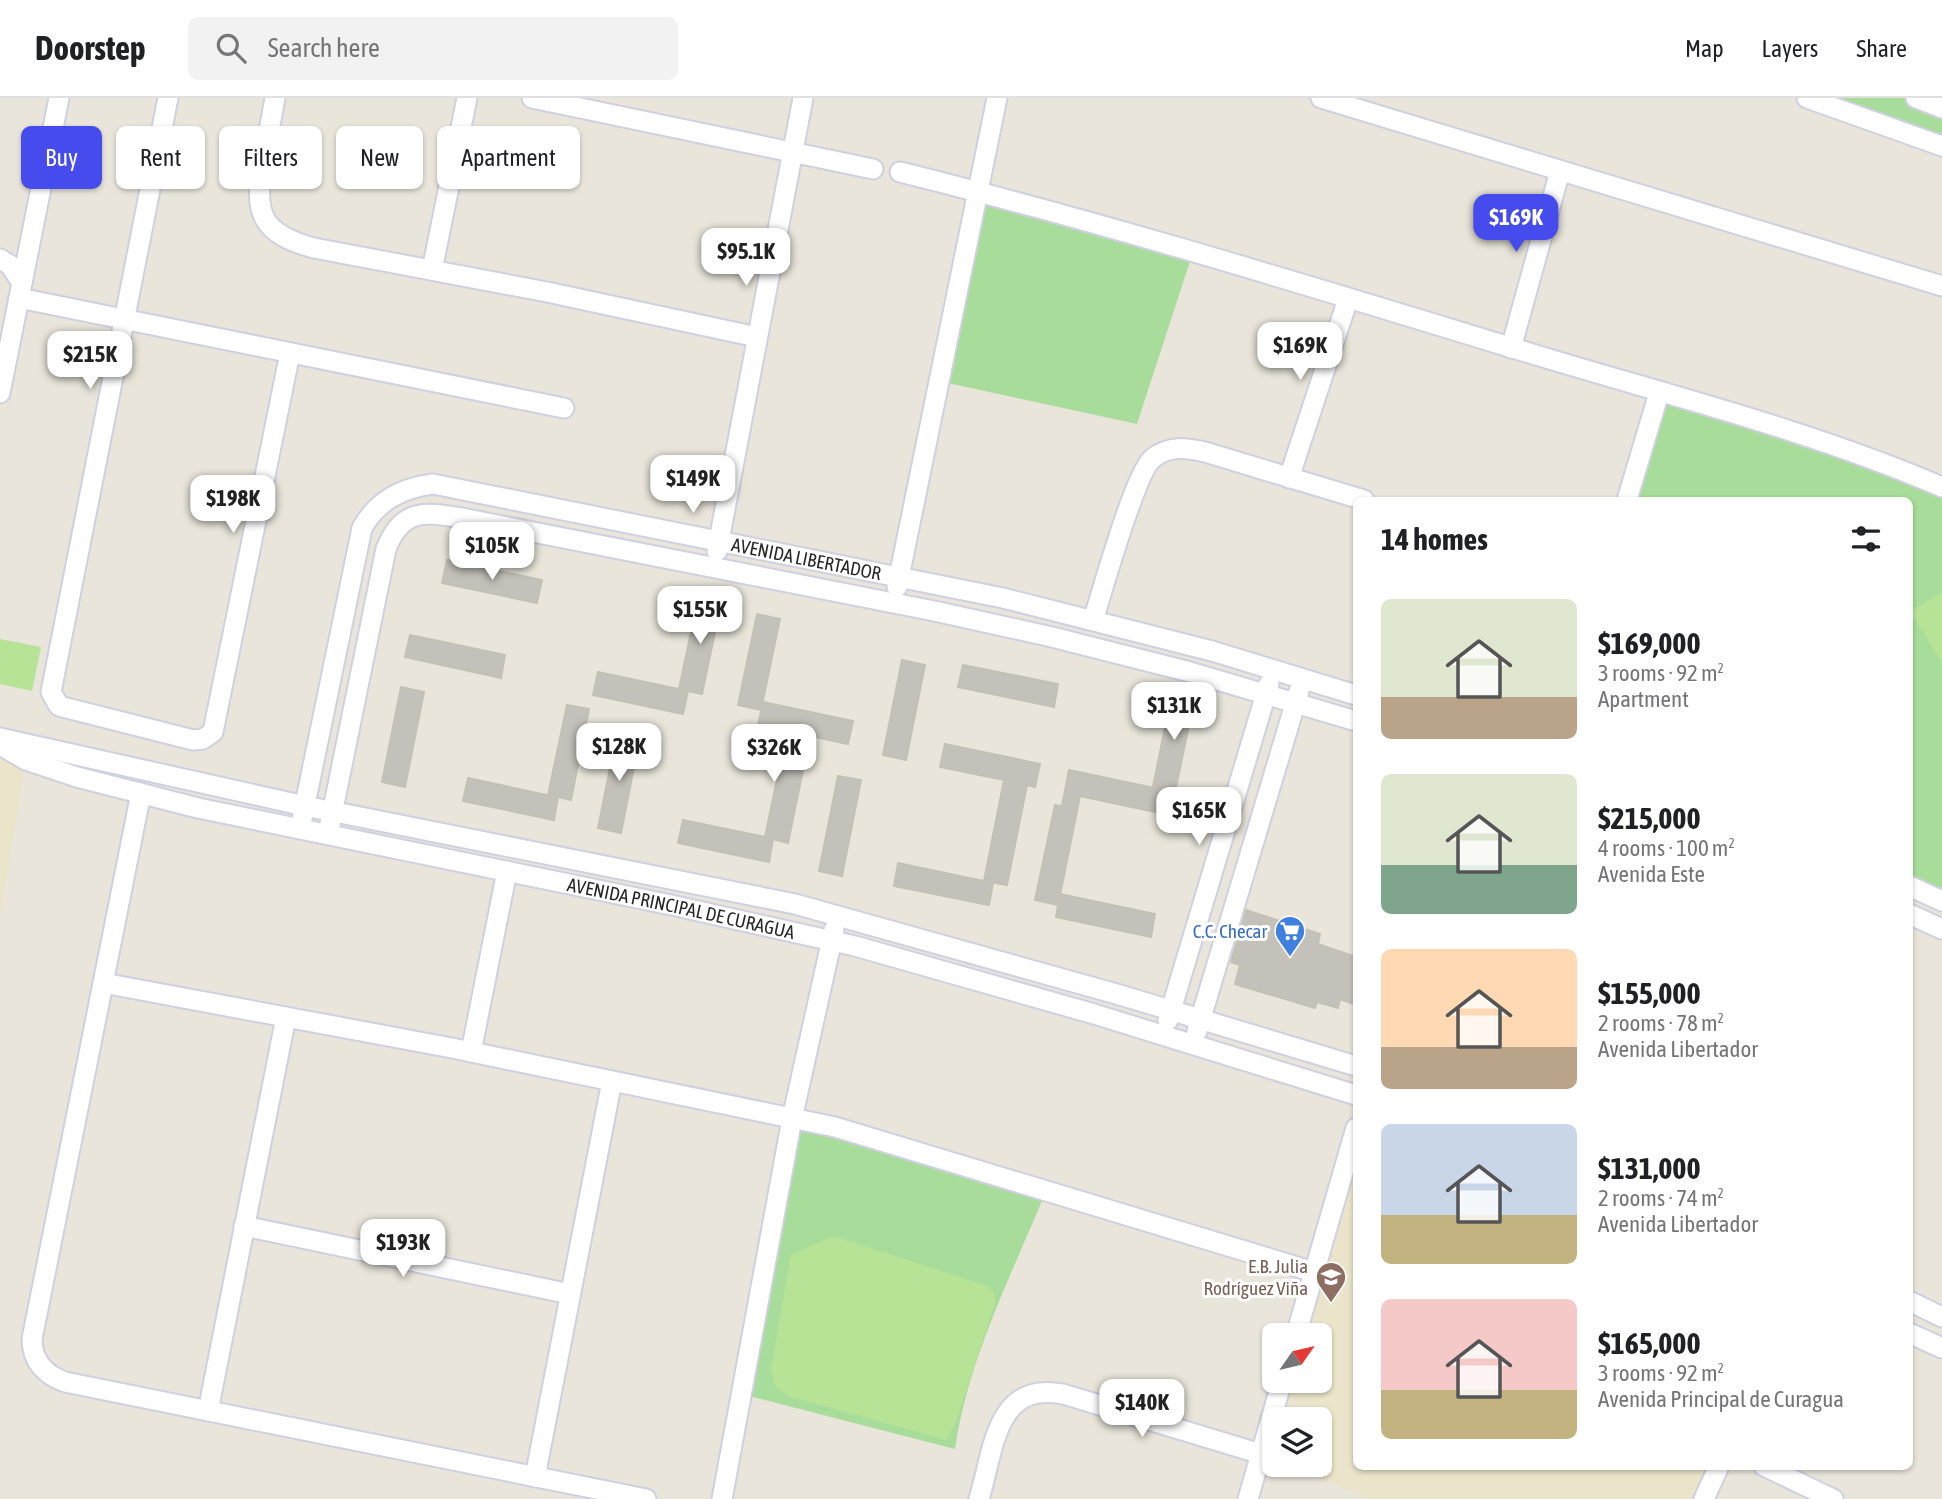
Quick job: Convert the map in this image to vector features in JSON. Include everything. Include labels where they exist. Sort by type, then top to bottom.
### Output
[{"type":"street","points":[[0,393],[59,98]]},
{"type":"street","points":[[168,98],[51,696],[67,710],[193,740],[209,736],[216,725],[290,352]]},
{"type":"street","points":[[275,98],[258,189],[259,207],[270,226],[297,243],[757,337]]},
{"type":"street","points":[[432,270],[467,98]]},
{"type":"street","points":[[532,98],[873,169]]},
{"type":"street","points":[[713,568],[803,98]]},
{"type":"street","points":[[894,603],[997,98]]},
{"type":"street","points":[[1321,98],[1942,286]]},
{"type":"street","points":[[1807,98],[1942,146]]},
{"type":"street","points":[[1916,98],[1942,108]]},
{"type":"street","points":[[900,172],[1349,299],[1853,453],[1942,487]]},
{"type":"street","points":[[1511,348],[1560,172]]},
{"type":"street","points":[[0,259],[10,265],[20,290]]},
{"type":"street","points":[[20,290],[124,319],[564,408]]},
{"type":"street","points":[[1289,478],[1349,299]]},
{"type":"street","points":[[1628,497],[1659,393]]},
{"type":"street","points":[[1093,620],[1142,475],[1154,457],[1171,449],[1191,449],[1354,497]]},
{"type":"street","name":"AVENIDA LIBERTADOR","points":[[300,829],[357,545],[369,516],[390,497],[417,486],[450,485],[899,576],[1093,620],[1353,694]]},
{"type":"street","name":"AVENIDA LIBERTADOR","points":[[327,835],[381,568],[390,537],[406,520],[424,513],[462,518],[894,603],[1106,650],[1353,720]]},
{"type":"street","points":[[1164,1036],[1274,670]]},
{"type":"street","points":[[1193,1045],[1302,678]]},
{"type":"street","name":"AVENIDA PRINCIPAL DE CURAGUA","points":[[0,737],[305,806],[837,915],[1353,1065]]},
{"type":"street","name":"AVENIDA PRINCIPAL DE CURAGUA","points":[[0,745],[50,769],[141,793],[327,835],[831,940],[1164,1036],[1353,1094]]},
{"type":"street","points":[[141,793],[32,1339],[33,1354],[42,1368],[65,1382],[646,1499]]},
{"type":"street","points":[[471,1052],[507,871]]},
{"type":"street","points":[[1913,887],[1940,895]]},
{"type":"street","points":[[722,1499],[792,1118],[837,915]]},
{"type":"street","points":[[1913,916],[1942,929]]},
{"type":"street","points":[[103,983],[471,1052],[792,1118],[890,1142],[1314,1272]]},
{"type":"street","points":[[208,1411],[286,1017]]},
{"type":"street","points":[[535,1477],[612,1081]]},
{"type":"street","points":[[1299,1323],[1353,1138]]},
{"type":"street","points":[[244,1226],[570,1294]]},
{"type":"street","points":[[1913,1303],[1942,1317]]},
{"type":"street","points":[[1913,1335],[1942,1348]]},
{"type":"street","points":[[979,1499],[1008,1409],[1023,1396],[1041,1391],[1063,1394],[1261,1454]]},
{"type":"street","points":[[1248,1499],[1279,1393]]},
{"type":"street","points":[[1704,1499],[1717,1470]]},
{"type":"street","points":[[1772,1470],[1833,1499]]},
{"type":"shaded area","points":[[0,745],[26,760],[0,918]]},
{"type":"shaded area","name":"E.B. Julia Rodríguez Viña","points":[[1353,1138],[1353,1470],[1718,1470],[1704,1499],[1369,1499],[1315,1477],[1332,1477],[1332,1407],[1275,1407],[1279,1393],[1332,1393],[1332,1323],[1299,1323]]},
{"type":"green space","points":[[1807,98],[1916,98],[1942,108],[1942,146]]},
{"type":"green space","points":[[978,192],[1193,252],[1137,424],[939,381]]},
{"type":"green space","points":[[1659,393],[1942,487],[1942,886],[1936,898],[1913,888],[1913,497],[1627,497]]},
{"type":"green space","points":[[1942,592],[1940,660],[1913,617],[1913,610]]},
{"type":"green space","points":[[0,639],[41,647],[32,691],[0,684]]},
{"type":"green space","points":[[792,1119],[1046,1191],[981,1350],[961,1415],[955,1449],[742,1394]]},
{"type":"green space","points":[[833,1236],[988,1286],[994,1293],[995,1303],[955,1425],[946,1440],[788,1396],[774,1385],[771,1368],[791,1255]]},
{"type":"building","points":[[447,560],[542,580],[537,603],[442,583]]},
{"type":"building","points":[[698,599],[721,604],[702,694],[679,689]]},
{"type":"building","points":[[757,614],[780,619],[761,710],[738,705]]},
{"type":"building","points":[[410,635],[505,655],[501,678],[405,657]]},
{"type":"building","points":[[902,660],[925,665],[906,760],[883,755]]},
{"type":"building","points":[[963,665],[1058,684],[1054,707],[958,687]]},
{"type":"building","points":[[598,672],[688,691],[683,714],[593,695]]},
{"type":"building","points":[[401,687],[424,692],[405,787],[382,782]]},
{"type":"building","points":[[1172,692],[1195,697],[1175,792],[1153,787]]},
{"type":"building","points":[[763,702],[853,721],[848,744],[810,736],[788,843],[773,839],[769,862],[678,843],[683,820],[765,837],[787,731],[758,725]]},
{"type":"building","points":[[567,705],[589,709],[571,800],[558,797],[554,820],[463,801],[468,778],[551,796],[548,795]]},
{"type":"building","points":[[617,733],[640,737],[621,833],[598,828]]},
{"type":"building","points":[[945,744],[1040,764],[1035,787],[1027,785],[1007,885],[984,881],[1004,780],[940,767]]},
{"type":"building","points":[[1069,770],[1164,790],[1160,813],[1080,796],[1058,905],[1035,900],[1055,805],[1062,806]]},
{"type":"building","points":[[838,776],[861,780],[842,876],[819,871]]},
{"type":"building","points":[[898,863],[993,883],[989,905],[894,886]]},
{"type":"building","points":[[1060,894],[1155,914],[1151,937],[1056,917]]},
{"type":"building","name":"C.C. Checar","points":[[1246,910],[1320,934],[1318,944],[1353,956],[1353,1004],[1340,999],[1338,1008],[1317,1002],[1315,1008],[1235,984],[1240,965],[1231,962]]},
{"type":"place","name":"C.C. Checar","points":[[1290,958]]},
{"type":"place","name":"E.B. Julia Rodríguez Viña","points":[[1331,1304]]}]
